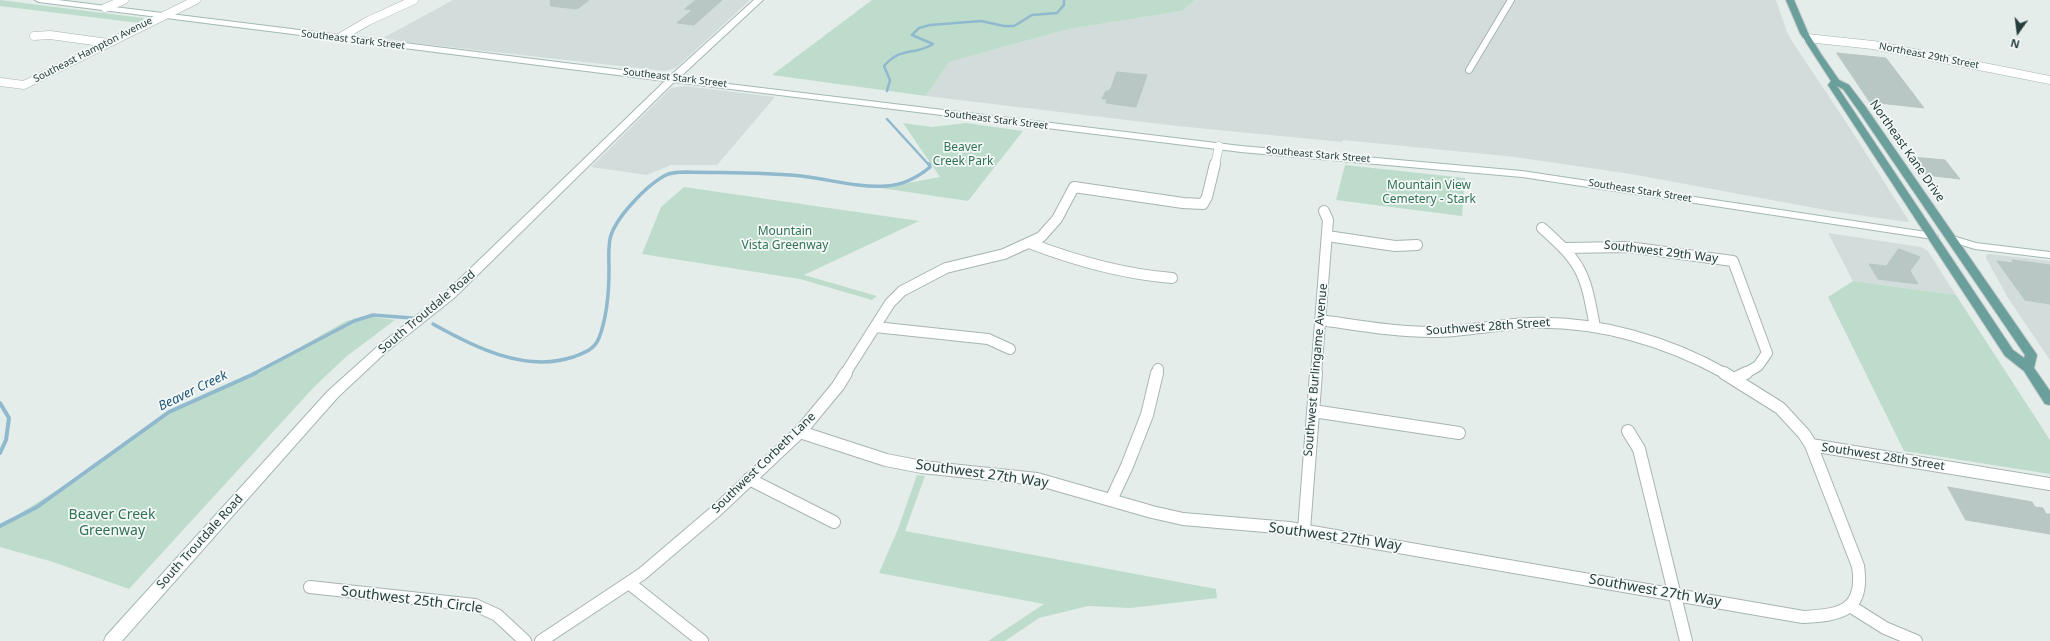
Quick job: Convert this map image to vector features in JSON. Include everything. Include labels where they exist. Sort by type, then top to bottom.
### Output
[{"type":"main road","name":"Southeast Stark Street","points":[[39,0],[673,78],[891,107],[1219,146],[1529,175],[1953,239],[1975,246],[2050,255]]},
{"type":"main road","name":"South Troutdale Road","points":[[112,641],[333,394],[381,350],[455,290],[673,78],[759,0]]},
{"type":"main road","name":"Northeast Kane Drive","points":[[1790,0],[1807,38],[1836,82],[1846,87],[1862,108],[2031,355],[2028,368],[2009,353],[1933,236],[1832,86],[1836,82]]},
{"type":"main road","points":[[1842,99],[1849,100],[1853,106],[1862,108]]},
{"type":"main road","name":"Southeast Stark Street","points":[[1953,239],[1965,236],[2050,247]]},
{"type":"main road","points":[[2028,368],[2050,401]]},
{"type":"street","points":[[104,8],[124,0]]},
{"type":"street","name":"Southeast Hampton Avenue","points":[[0,82],[24,85],[196,0]]},
{"type":"street","points":[[340,38],[368,21],[414,0]]},
{"type":"street","points":[[1469,70],[1511,0]]},
{"type":"street","points":[[34,36],[50,35],[108,43]]},
{"type":"street","name":"Northeast 29th Street","points":[[1807,38],[1869,44],[2050,80]]},
{"type":"street","name":"Southwest Corbeth Lane","points":[[541,641],[630,583],[710,516],[800,432],[838,386],[890,303],[902,291],[922,279],[946,268],[1004,254],[1041,237],[1057,219],[1074,187],[1183,203],[1203,204],[1207,197],[1219,146]]},
{"type":"street","name":"Southwest Burlingame Avenue","points":[[1304,530],[1327,236],[1328,220],[1324,211]]},
{"type":"street","points":[[1542,228],[1566,248],[1581,270],[1586,282],[1595,327]]},
{"type":"street","points":[[1327,236],[1395,246],[1417,246]]},
{"type":"street","points":[[1029,243],[1081,261],[1117,271],[1150,277],[1172,278]]},
{"type":"street","name":"Southwest 29th Way","points":[[1566,248],[1590,245],[1619,246],[1733,261],[1767,353],[1765,361],[1758,367],[1734,379]]},
{"type":"street","name":"Southwest 28th Street","points":[[1320,320],[1388,329],[1430,332],[1534,323],[1595,327],[1664,346],[1684,354],[1734,379],[1787,413],[1798,423],[1811,445],[2050,484]]},
{"type":"street","points":[[875,327],[988,339],[1010,349]]},
{"type":"street","points":[[1111,500],[1127,466],[1147,415],[1158,369]]},
{"type":"street","points":[[1313,411],[1459,433]]},
{"type":"street","points":[[1628,431],[1639,449],[1686,641]]},
{"type":"street","name":"Southwest 27th Way","points":[[800,432],[838,446],[885,460],[940,469],[992,473],[1038,479],[1168,516],[1206,523],[1304,530],[1803,617],[1833,614],[1850,606]]},
{"type":"street","points":[[1811,445],[1858,566],[1862,580],[1859,596],[1850,606],[1885,628],[1916,641]]},
{"type":"street","points":[[749,479],[834,522]]},
{"type":"street","points":[[630,583],[702,641]]},
{"type":"street","name":"Southwest 25th Circle","points":[[310,588],[475,605],[489,609],[500,615],[525,641]]},
{"type":"shaded area","points":[[453,0],[750,0],[676,68],[665,71],[414,43],[383,38]]},
{"type":"shaded area","points":[[1195,0],[1776,0],[1787,32],[1792,41],[1909,221],[1907,222],[1831,211],[1631,174],[1515,157],[1343,140],[1342,142],[1177,126],[926,96],[949,62],[1069,29],[1182,11]]},
{"type":"shaded area","points":[[685,86],[775,97],[717,165],[671,165],[647,175],[591,167],[671,88]]},
{"type":"shaded area","points":[[1828,233],[1921,247],[1927,250],[1956,295],[1853,281]]},
{"type":"shaded area","points":[[1989,254],[2050,261],[2050,360],[2008,298],[1986,258],[1986,255]]},
{"type":"green space","points":[[0,0],[145,19],[139,23],[0,6]]},
{"type":"green space","points":[[872,0],[1195,0],[1182,11],[1069,29],[949,62],[926,96],[772,75]]},
{"type":"green space","name":"Beaver Creek Park","points":[[903,123],[932,127],[966,123],[1023,131],[968,201],[881,188],[940,177]]},
{"type":"green space","name":"Mountain View Cemetery - Stark","points":[[1345,165],[1465,178],[1462,216],[1336,200]]},
{"type":"green space","name":"Mountain Vista Greenway","points":[[684,187],[919,221],[804,275],[877,296],[872,300],[800,279],[642,254],[661,207]]},
{"type":"green space","points":[[1853,281],[1956,295],[2050,440],[2050,474],[1904,451],[1828,297]]},
{"type":"green space","name":"Beaver Creek Greenway","points":[[366,316],[395,320],[347,356],[314,387],[129,589],[53,562],[0,547],[0,526],[102,462],[172,409],[250,376],[346,321]]},
{"type":"green space","points":[[917,475],[925,476],[905,531],[1216,589],[1217,598],[1130,608],[1088,606],[1039,618],[1005,641],[988,641],[1044,604],[879,573],[898,529]]},
{"type":"building","points":[[551,0],[589,0],[577,9],[551,6]]},
{"type":"building","points":[[696,0],[722,0],[694,25],[677,23],[692,10],[685,9]]},
{"type":"building","points":[[1837,53],[1886,58],[1924,108],[1870,102]]},
{"type":"building","points":[[1117,72],[1147,75],[1136,107],[1106,103],[1107,99],[1102,99],[1106,91],[1109,91],[1111,88]]},
{"type":"building","points":[[1912,157],[1945,160],[1960,179],[1926,175]]},
{"type":"building","points":[[1899,249],[1920,257],[1910,271],[1918,284],[1878,279],[1869,264],[1886,266]]},
{"type":"building","points":[[2012,260],[2050,265],[2050,304],[2025,300],[1997,261],[2014,263]]},
{"type":"building","points":[[1948,487],[2032,502],[2035,507],[2043,508],[2046,514],[2050,514],[2050,534],[1966,520]]},
{"type":"waterway","name":"Beaver Creek","points":[[887,91],[890,80],[884,66],[890,60],[902,53],[920,50],[933,44],[912,35],[919,28],[930,25],[981,21],[1004,26],[1014,26],[1032,15],[1057,13],[1064,5],[1064,0]]},
{"type":"waterway","points":[[887,119],[929,165]]},
{"type":"waterway","points":[[433,324],[483,349],[518,360],[537,362],[555,361],[573,357],[591,348],[597,342],[602,330],[608,296],[609,247],[613,231],[624,213],[640,195],[664,176],[681,172],[772,174],[812,177],[854,185],[886,186],[899,184],[915,178],[930,167],[929,164]]},
{"type":"waterway","name":"Beaver Creek","points":[[253,374],[354,321],[373,315],[412,318]]},
{"type":"waterway","name":"Beaver Creek","points":[[0,526],[37,507],[169,412],[256,373]]},
{"type":"waterway","name":"Beaver Creek","points":[[0,403],[9,418],[6,440],[0,453]]}]
